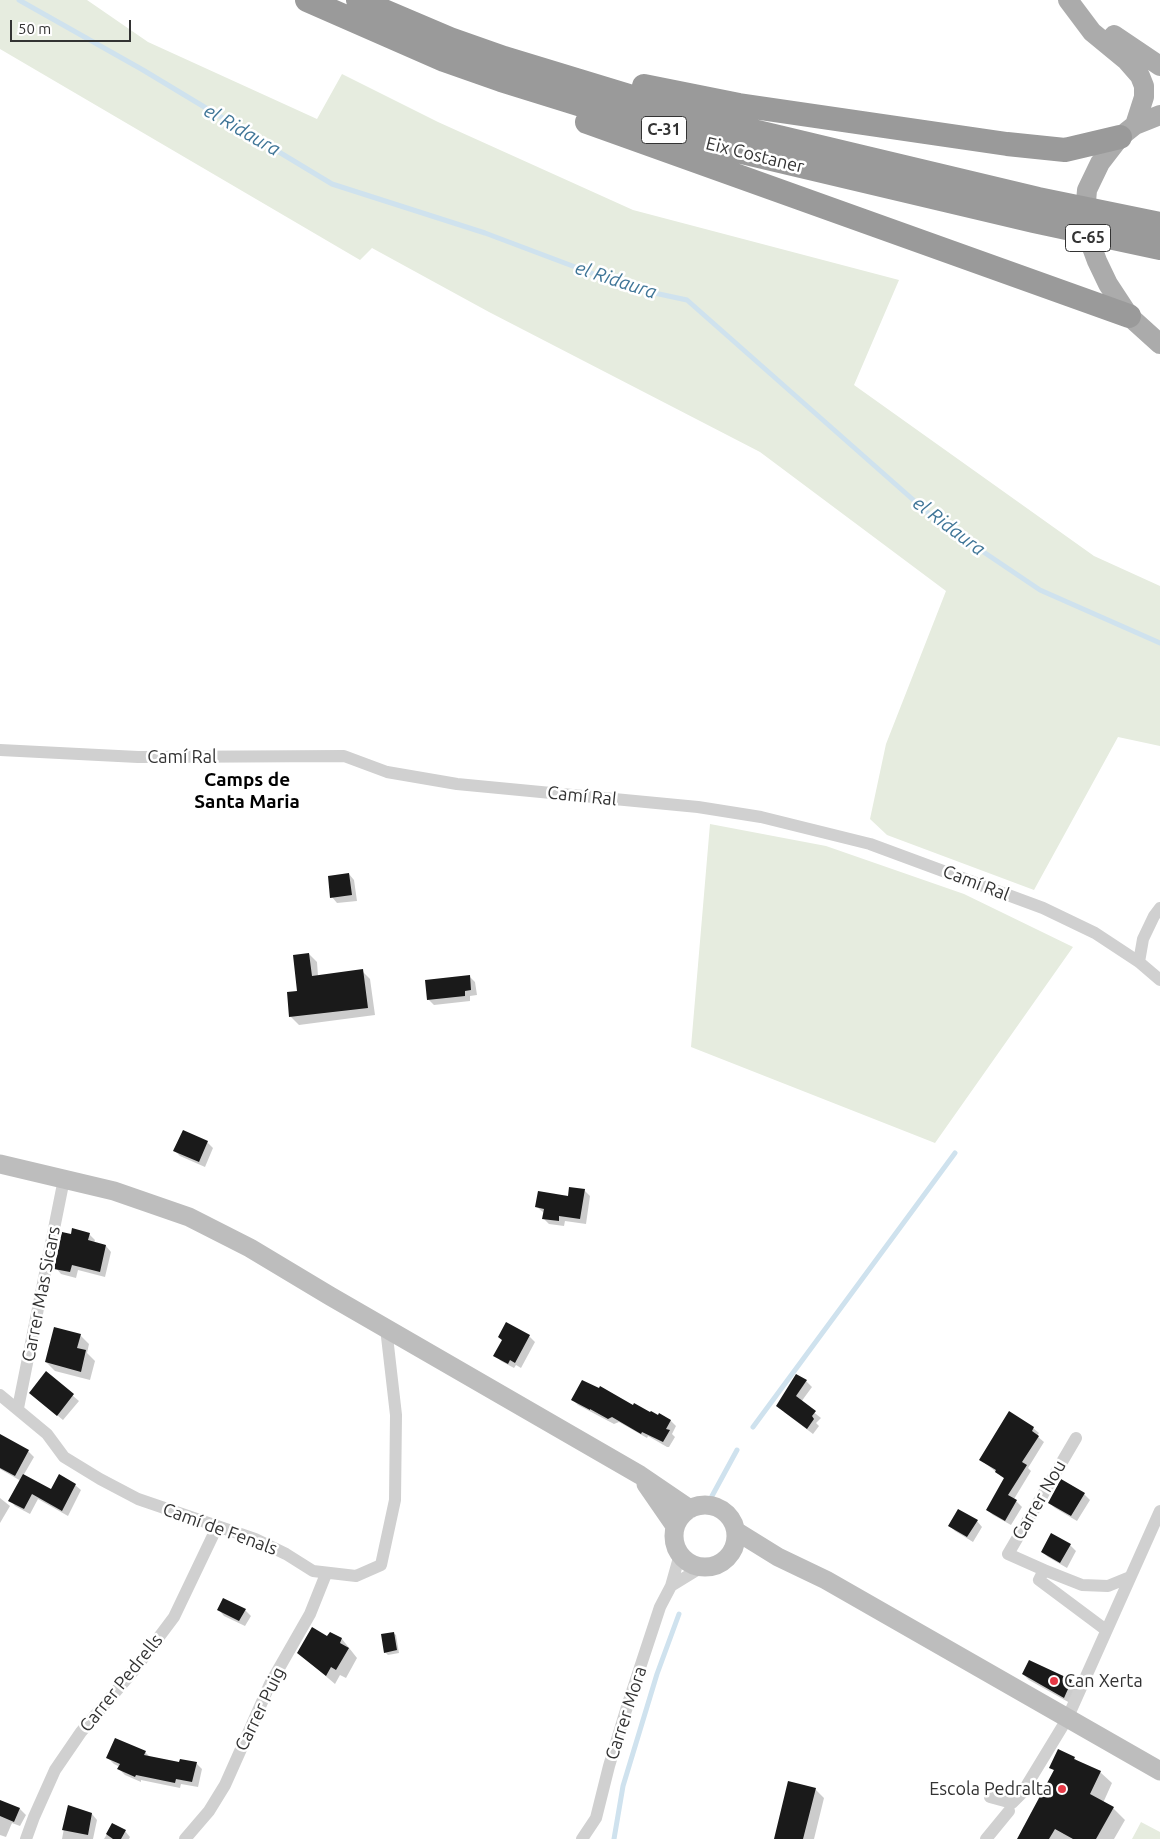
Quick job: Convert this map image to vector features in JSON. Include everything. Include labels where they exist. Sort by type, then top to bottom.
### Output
[{"type":"highway","name":"Eix Costaner","points":[[307,0],[444,60],[502,69]]},
{"type":"highway","name":"Eix Costaner","points":[[358,0],[450,39],[502,69],[704,143],[1036,210],[1160,224]]},
{"type":"highway","points":[[502,69],[586,72],[670,92],[739,105],[1007,144],[1065,150],[1128,131]]},
{"type":"highway","points":[[502,69],[560,113],[1129,316]]},
{"type":"highway","name":"Eix Costaner","points":[[1036,210],[1160,248]]},
{"type":"main road","name":"C-65","points":[[1068,0],[1128,45],[1160,66]]},
{"type":"main road","name":"C-65","points":[[1068,0],[1092,32],[1126,60],[1140,76],[1144,86],[1144,97],[1128,131],[1100,162],[1087,190],[1084,226],[1108,284],[1129,316],[1160,344]]},
{"type":"main road","name":"C-65","points":[[1128,131],[1160,115]]},
{"type":"street","name":"Camí Ral","points":[[0,750],[138,757],[344,756],[387,772],[457,784],[698,807],[760,817],[870,844],[1043,908],[1095,933],[1139,962],[1160,980]]},
{"type":"street","points":[[1139,962],[1144,939],[1154,916],[1160,908]]},
{"type":"street","points":[[0,1164],[114,1191],[189,1217],[250,1248],[640,1475],[690,1509]]},
{"type":"street","name":"Carrer Mas Sicars","points":[[18,1408],[64,1179]]},
{"type":"street","name":"Camí de Fenals","points":[[0,1395],[47,1434],[64,1457],[138,1499],[255,1539],[313,1570],[326,1574],[356,1576],[381,1565],[395,1500],[396,1415],[386,1328]]},
{"type":"street","name":"Carrer Nou","points":[[1044,1570],[1008,1554],[1076,1438]]},
{"type":"street","points":[[640,1475],[675,1526]]},
{"type":"street","points":[[671,1586],[702,1567],[720,1563],[735,1545],[736,1532],[732,1521],[721,1509],[705,1505],[690,1509],[681,1516],[675,1526],[674,1538],[680,1554],[688,1562],[702,1567]]},
{"type":"street","points":[[990,1797],[1012,1803],[1022,1793],[1067,1719],[1160,1511]]},
{"type":"street","name":"Carrer Pedrells","points":[[26,1839],[55,1770],[81,1732],[136,1669],[174,1617],[217,1527]]},
{"type":"street","points":[[736,1532],[778,1557],[826,1580],[1160,1772]]},
{"type":"street","points":[[730,1553],[778,1557]]},
{"type":"street","name":"Carrer Mora","points":[[582,1839],[596,1818],[626,1710],[660,1607],[671,1586],[680,1554]]},
{"type":"street","points":[[1106,1630],[1039,1580],[1044,1570],[1082,1585],[1108,1586],[1130,1577]]},
{"type":"street","name":"Carrer Puig","points":[[185,1839],[209,1811],[225,1785],[270,1684],[310,1614],[326,1574]]},
{"type":"street","points":[[986,1839],[1009,1811]]},
{"type":"shaded area","points":[[0,0],[87,0],[148,42],[317,119],[342,74],[438,122],[633,210],[899,280],[854,385],[1094,556],[1160,586],[1160,746],[1118,737],[1034,890],[887,835],[870,819],[886,744],[946,591],[760,452],[489,312],[372,248],[360,260],[0,49]]},
{"type":"shaded area","points":[[710,824],[826,846],[964,894],[1073,947],[935,1143],[691,1047]]},
{"type":"shaded area","points":[[1141,1822],[1160,1832],[1160,1839],[1132,1839]]},
{"type":"building","points":[[349,873],[352,895],[330,898],[328,876]]},
{"type":"building","points":[[309,953],[312,976],[363,969],[368,1008],[289,1017],[287,992],[297,991],[293,955]]},
{"type":"building","points":[[470,975],[471,990],[465,991],[465,996],[427,1000],[425,980]]},
{"type":"building","points":[[183,1130],[208,1141],[199,1162],[173,1151]]},
{"type":"building","points":[[569,1187],[585,1189],[580,1219],[559,1216],[559,1221],[542,1219],[544,1209],[535,1207],[538,1191],[568,1196]]},
{"type":"building","points":[[72,1228],[90,1233],[88,1240],[106,1245],[100,1272],[72,1265],[70,1272],[54,1269],[62,1232],[71,1234]]},
{"type":"building","points":[[506,1322],[530,1335],[515,1363],[510,1360],[508,1364],[493,1356],[502,1340],[498,1337]]},
{"type":"building","points":[[54,1327],[81,1334],[77,1348],[86,1350],[81,1372],[45,1362]]},
{"type":"building","points":[[46,1371],[74,1394],[57,1416],[29,1393]]},
{"type":"building","points":[[796,1374],[807,1380],[796,1396],[816,1411],[812,1416],[814,1419],[807,1429],[776,1406]]},
{"type":"building","points":[[582,1380],[599,1388],[600,1386],[633,1405],[634,1403],[671,1420],[666,1429],[670,1430],[663,1442],[642,1432],[641,1434],[612,1417],[608,1419],[571,1400]]},
{"type":"building","points":[[1009,1411],[1034,1427],[1032,1431],[1039,1436],[1022,1462],[1027,1465],[1008,1495],[1017,1500],[1005,1521],[986,1510],[1004,1478],[995,1472],[996,1470],[979,1460]]},
{"type":"building","points":[[0,1434],[29,1450],[15,1476],[0,1468]]},
{"type":"building","points":[[23,1474],[51,1489],[59,1474],[76,1484],[62,1511],[32,1494],[24,1509],[8,1501]]},
{"type":"building","points":[[1061,1479],[1085,1493],[1071,1516],[1048,1503]]},
{"type":"building","points":[[958,1509],[978,1520],[967,1537],[948,1526]]},
{"type":"building","points":[[1051,1533],[1071,1544],[1060,1563],[1041,1552]]},
{"type":"building","points":[[223,1598],[246,1609],[239,1621],[217,1610]]},
{"type":"building","points":[[312,1627],[327,1636],[330,1632],[342,1638],[340,1643],[349,1648],[336,1670],[331,1667],[326,1676],[297,1653]]},
{"type":"building","points":[[394,1632],[397,1650],[384,1653],[381,1634]]},
{"type":"building","points":[[1029,1660],[1072,1680],[1064,1698],[1022,1674]]},
{"type":"building","points":[[115,1738],[146,1751],[144,1755],[179,1762],[180,1759],[197,1762],[192,1782],[176,1779],[175,1783],[136,1775],[135,1777],[117,1769],[120,1764],[106,1758]]},
{"type":"building","points":[[1058,1749],[1075,1757],[1074,1759],[1101,1771],[1090,1794],[1114,1807],[1096,1839],[1073,1839],[1055,1829],[1049,1839],[1017,1839],[1054,1770],[1049,1768]]},
{"type":"building","points":[[788,1781],[816,1788],[803,1839],[774,1839]]},
{"type":"building","points":[[0,1800],[20,1808],[14,1822],[0,1816]]},
{"type":"building","points":[[68,1805],[92,1813],[88,1835],[62,1830]]},
{"type":"building","points":[[112,1823],[126,1830],[121,1839],[113,1839],[106,1834]]},
{"type":"waterway","name":"el Ridaura","points":[[19,0],[143,70],[332,184],[485,233],[631,288],[687,300],[936,520],[1040,590],[1160,643]]},
{"type":"waterway","points":[[753,1427],[955,1153]]},
{"type":"waterway","points":[[712,1496],[737,1450]]},
{"type":"waterway","points":[[614,1839],[623,1786],[657,1674],[679,1614]]},
{"type":"place","name":"Can Xerta","points":[[1054,1681]]},
{"type":"place","name":"Escola Pedralta","points":[[1062,1789]]},
{"type":"district","name":"Camps de Santa Maria","points":[[247,791]]}]
